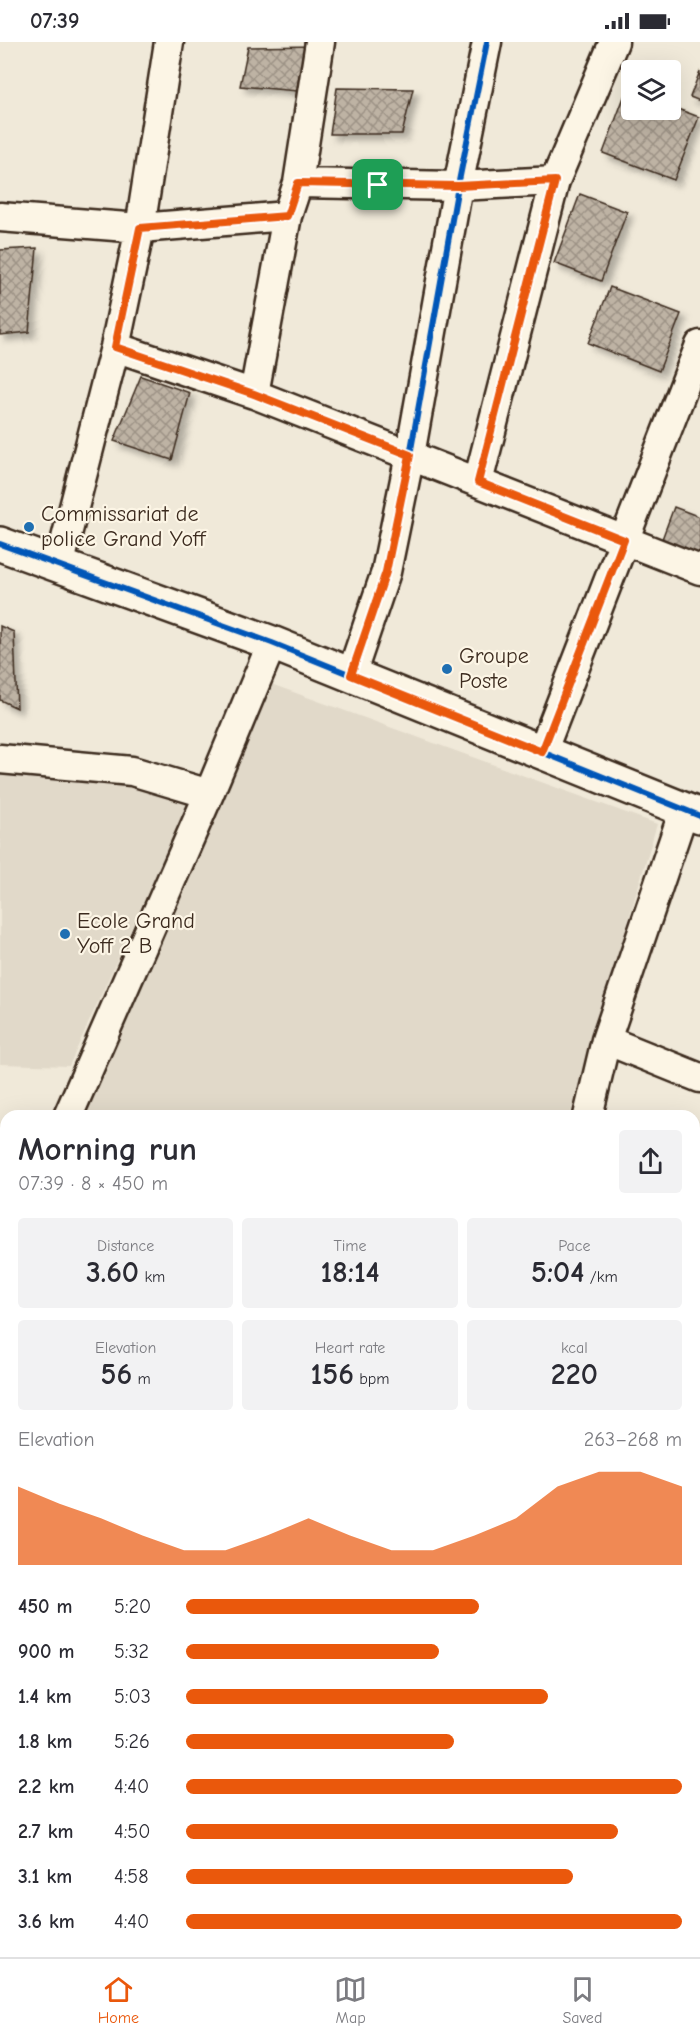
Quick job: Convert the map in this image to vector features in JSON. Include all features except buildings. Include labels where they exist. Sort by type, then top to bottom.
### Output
[{"type":"street","points":[[59,566],[115,347],[140,228],[169,42]]},
{"type":"street","points":[[254,394],[287,216],[298,183],[320,42]]},
{"type":"street","points":[[351,675],[386,572],[487,42]]},
{"type":"street","points":[[478,482],[555,181],[614,42]]},
{"type":"street","points":[[298,183],[458,186],[555,181]]},
{"type":"street","points":[[0,217],[140,228],[287,216]]},
{"type":"street","points":[[542,752],[700,345]]},
{"type":"street","points":[[115,347],[254,394],[700,570]]},
{"type":"street","points":[[0,544],[272,642],[692,813],[606,1040],[589,1110]]},
{"type":"street","points":[[71,1110],[209,794],[272,642]]},
{"type":"street","points":[[0,759],[132,771],[209,794]]},
{"type":"street","points":[[606,1040],[700,1078]]},
{"type":"shaded area","points":[[260,680],[657,824],[572,1110],[87,1110]]},
{"type":"shaded area","name":"Ecole Grand Yoff 2 B","points":[[0,770],[151,782],[188,803],[69,1066],[0,1064]]},
{"type":"cycle path","points":[[351,675],[386,572],[487,42]]},
{"type":"cycle path","points":[[0,544],[272,643],[700,816]]},
{"type":"place","name":"Commissariat de police Grand Yoff","points":[[29,527]]},
{"type":"place","name":"Groupe Poste","points":[[447,669]]},
{"type":"place","name":"Ecole Grand Yoff 2 B","points":[[65,934]]},
{"type":"route","points":[[555,181],[478,482],[624,540],[542,752],[351,675],[386,572],[410,455],[254,394],[115,347],[140,228],[287,216],[298,183],[378,185],[458,186],[555,181]]}]
